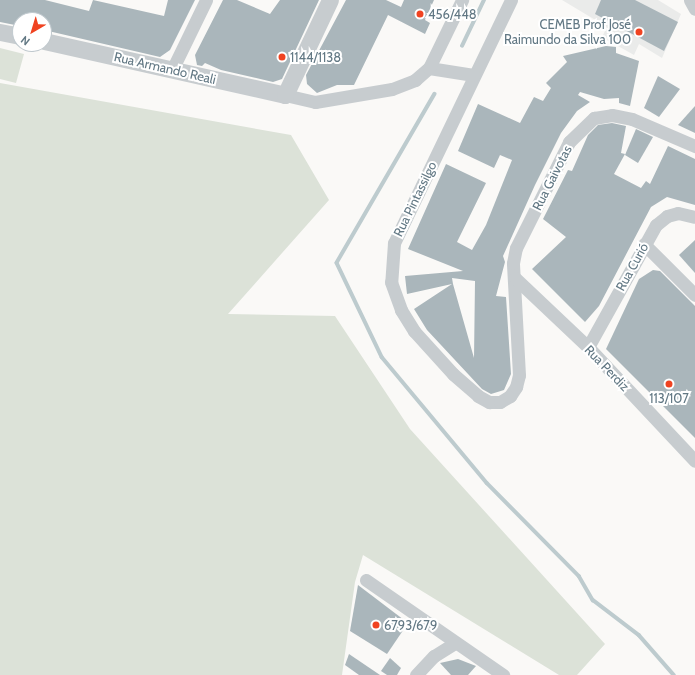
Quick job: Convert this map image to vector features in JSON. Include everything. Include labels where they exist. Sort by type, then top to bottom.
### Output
[{"type":"street","points":[[172,70],[206,0]]},
{"type":"street","points":[[330,0],[285,95],[315,102],[392,89],[415,80],[428,68],[462,0]]},
{"type":"street","name":"Rua Pintassilgo","points":[[511,0],[473,75],[394,243],[391,282],[401,310],[414,331],[453,374],[478,396],[489,402],[500,402],[510,396],[516,387],[519,375],[516,278]]},
{"type":"street","points":[[690,0],[695,9]]},
{"type":"street","points":[[0,32],[12,34]]},
{"type":"street","name":"Rua Armando Reali","points":[[52,43],[285,95]]},
{"type":"street","points":[[428,68],[473,75]]},
{"type":"street","name":"Rua Gaivotas","points":[[516,278],[513,263],[516,248],[570,142],[594,118],[612,115],[632,119],[695,146]]},
{"type":"street","name":"Rua Curió","points":[[588,347],[644,244],[656,225],[667,216],[678,213],[695,217]]},
{"type":"street","points":[[644,244],[695,295]]},
{"type":"street","name":"Rua Perdiz","points":[[516,278],[588,347],[695,461]]},
{"type":"street","points":[[366,580],[503,675]]},
{"type":"street","points":[[416,675],[434,656],[455,643]]},
{"type":"shaded area","name":"CEMEB Prof José Raimundo da Silva 100","points":[[562,0],[658,0],[681,14],[662,58],[639,44],[634,55],[602,37],[607,27]]},
{"type":"shaded area","points":[[0,48],[24,54],[16,83],[0,79]]},
{"type":"shaded area","points":[[0,83],[291,135],[329,200],[228,314],[335,316],[410,429],[605,644],[577,675],[559,675],[363,555],[355,582],[342,675],[0,675]]},
{"type":"building","points":[[0,0],[45,0],[89,11],[93,0],[164,16],[168,0],[195,0],[170,50],[160,57],[52,32],[52,12],[12,12],[12,24],[0,22]]},
{"type":"building","points":[[223,0],[237,0],[270,14],[280,0],[319,0],[282,79],[273,82],[221,70],[205,63],[202,66],[197,65],[195,55]]},
{"type":"building","points":[[346,0],[386,0],[401,7],[404,0],[434,0],[425,20],[430,23],[425,34],[388,15],[354,85],[337,85],[317,93],[307,84],[306,75]]},
{"type":"building","points":[[601,0],[635,0],[678,22],[664,51],[595,14]]},
{"type":"building","points":[[606,46],[616,47],[616,53],[639,61],[630,106],[619,103],[619,98],[604,99],[580,92],[578,95],[590,102],[577,111],[561,133],[535,185],[503,256],[505,262],[496,296],[506,297],[511,374],[504,390],[491,394],[482,389],[427,330],[414,309],[452,284],[407,294],[405,276],[463,271],[408,249],[446,164],[486,183],[457,242],[472,250],[486,225],[512,160],[500,155],[494,168],[458,151],[478,104],[520,123],[534,97],[543,101],[551,88],[546,83],[567,62],[563,56]],"holes":[[[452,278],[475,281],[474,358]]]},
{"type":"building","points":[[658,76],[680,89],[659,117],[644,108]]},
{"type":"building","points":[[695,106],[695,133],[678,125]]},
{"type":"building","points":[[612,123],[626,126],[621,153],[625,154],[614,174],[641,188],[646,181],[650,184],[668,146],[695,159],[695,205],[667,197],[651,207],[599,306],[585,322],[532,269],[566,237],[543,219],[568,170],[572,171],[588,135],[598,125]]},
{"type":"building","points":[[636,129],[653,137],[638,163],[625,155]]},
{"type":"building","points":[[695,240],[695,273],[679,255]]},
{"type":"building","points":[[653,270],[660,271],[695,306],[695,438],[606,349],[639,279]]},
{"type":"building","points":[[358,585],[408,623],[387,654],[350,631]]},
{"type":"building","points":[[349,654],[380,675],[359,675],[345,665]]},
{"type":"building","points":[[390,658],[401,668],[397,675],[387,675],[381,671]]},
{"type":"building","points":[[458,659],[476,666],[468,675],[451,675],[440,663]]},
{"type":"waterway","points":[[462,46],[484,0]]},
{"type":"waterway","points":[[435,94],[337,263],[382,357],[487,483],[579,576],[593,600],[639,635],[674,675]]},
{"type":"place","name":"456/448","points":[[420,14]]},
{"type":"place","name":"CEMEB Prof José Raimundo da Silva 100","points":[[639,32]]},
{"type":"place","name":"1144/1138","points":[[282,57]]},
{"type":"place","name":"113/107","points":[[669,384]]},
{"type":"place","name":"6793/679","points":[[376,625]]}]
